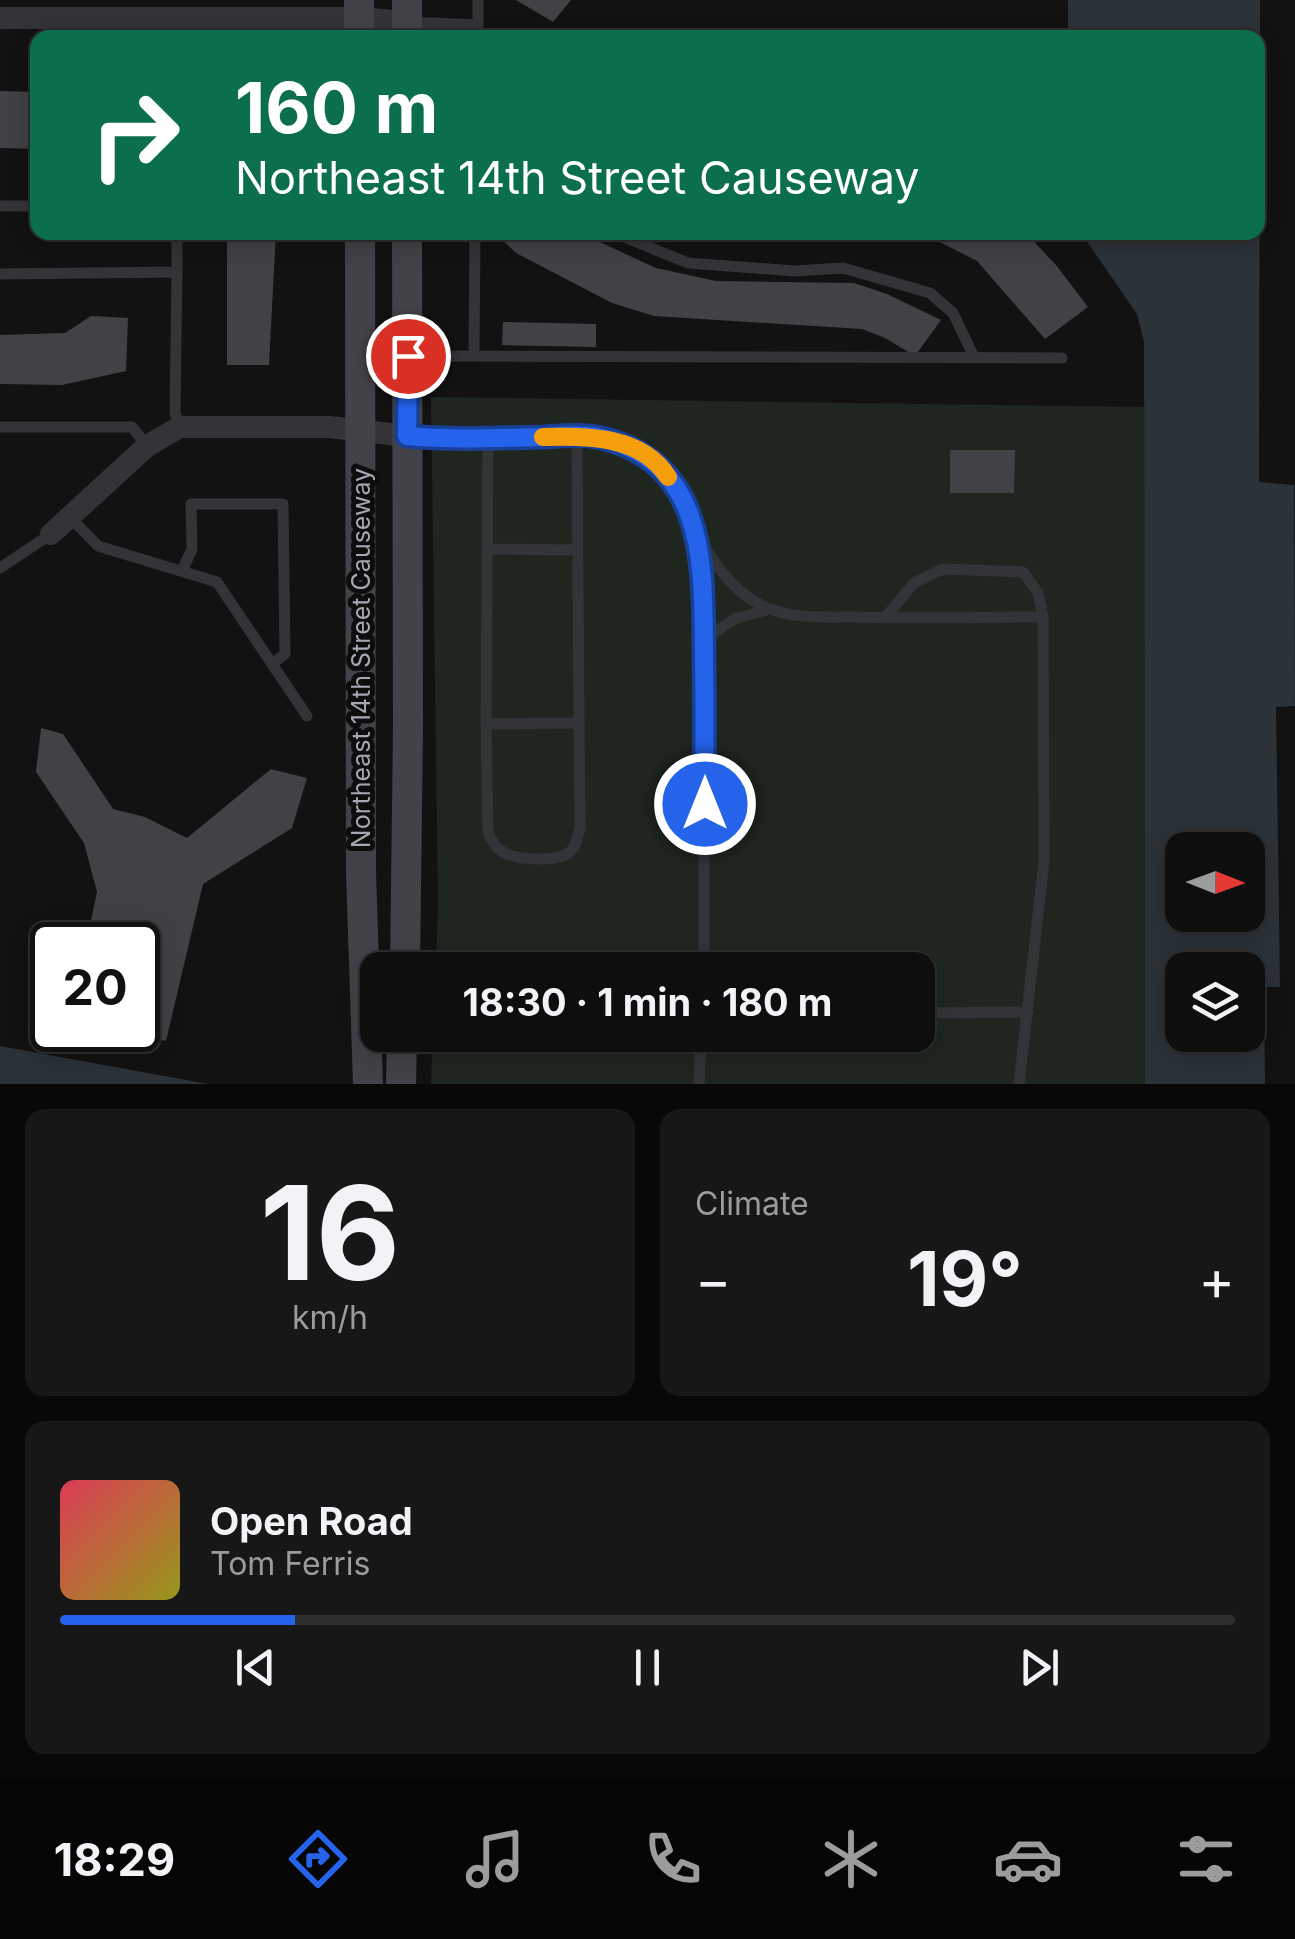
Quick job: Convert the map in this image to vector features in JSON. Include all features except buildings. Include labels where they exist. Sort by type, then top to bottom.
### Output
[{"type":"main road","name":"Northeast 14th Street Causeway","points":[[360,240],[361,873],[368,1084]]},
{"type":"main road","name":"Northeast 14th Street Causeway","points":[[405,952],[407,240]]},
{"type":"main road","points":[[401,1084],[402,1052]]},
{"type":"street","points":[[0,18],[407,20]]},
{"type":"street","points":[[51,534],[147,446],[180,428],[330,427],[407,436]]},
{"type":"lane","points":[[478,0],[478,30]]},
{"type":"lane","points":[[407,20],[472,30]]},
{"type":"lane","points":[[0,206],[30,206]]},
{"type":"lane","points":[[177,240],[174,412],[180,428]]},
{"type":"lane","points":[[474,355],[476,240]]},
{"type":"lane","points":[[632,240],[688,263],[794,271],[843,268],[930,293],[953,313],[974,357]]},
{"type":"lane","points":[[0,274],[177,272]]},
{"type":"lane","points":[[408,356],[1062,358]]},
{"type":"lane","points":[[0,427],[132,427],[147,446]]},
{"type":"lane","points":[[407,436],[593,436],[634,447],[663,470],[720,574],[751,600],[770,609],[828,617],[1043,617]]},
{"type":"lane","points":[[488,438],[488,832],[493,845],[504,854],[560,857],[569,854],[580,828],[577,436]]},
{"type":"lane","points":[[182,572],[192,549],[191,504],[283,504],[285,654],[272,664]]},
{"type":"lane","points":[[69,516],[98,546],[217,582],[307,716]]},
{"type":"lane","points":[[0,568],[51,534]]},
{"type":"lane","points":[[699,540],[704,640],[704,952]]},
{"type":"lane","points":[[488,548],[577,550]]},
{"type":"lane","points":[[885,618],[914,583],[943,569],[1023,572],[1038,594],[1043,617],[1044,862],[1019,1084]]},
{"type":"lane","points":[[704,640],[734,619],[770,609]]},
{"type":"lane","points":[[486,724],[579,724]]},
{"type":"lane","points":[[935,1013],[1028,1012]]},
{"type":"lane","points":[[699,1084],[700,1052]]},
{"type":"shaded area","points":[[1068,0],[1260,0],[1260,30],[1068,30]]},
{"type":"shaded area","points":[[1086,240],[1260,240],[1259,482],[1294,485],[1295,706],[1276,707],[1280,987],[1265,987],[1265,952],[1165,952],[1165,1052],[1265,1052],[1265,1084],[1145,1084],[1144,342],[1137,314]]},
{"type":"shaded area","points":[[431,397],[1144,407],[1145,1084],[431,1084],[432,1052],[935,1052],[935,952],[437,952]]},
{"type":"shaded area","points":[[0,1046],[208,1084],[0,1084]]},
{"type":"slow traffic","points":[[543,437],[593,436],[634,447],[668,477]]},
{"type":"route","points":[[408,356],[407,436],[593,436],[634,447],[663,470],[686,506],[699,540],[704,600],[705,804]]}]
